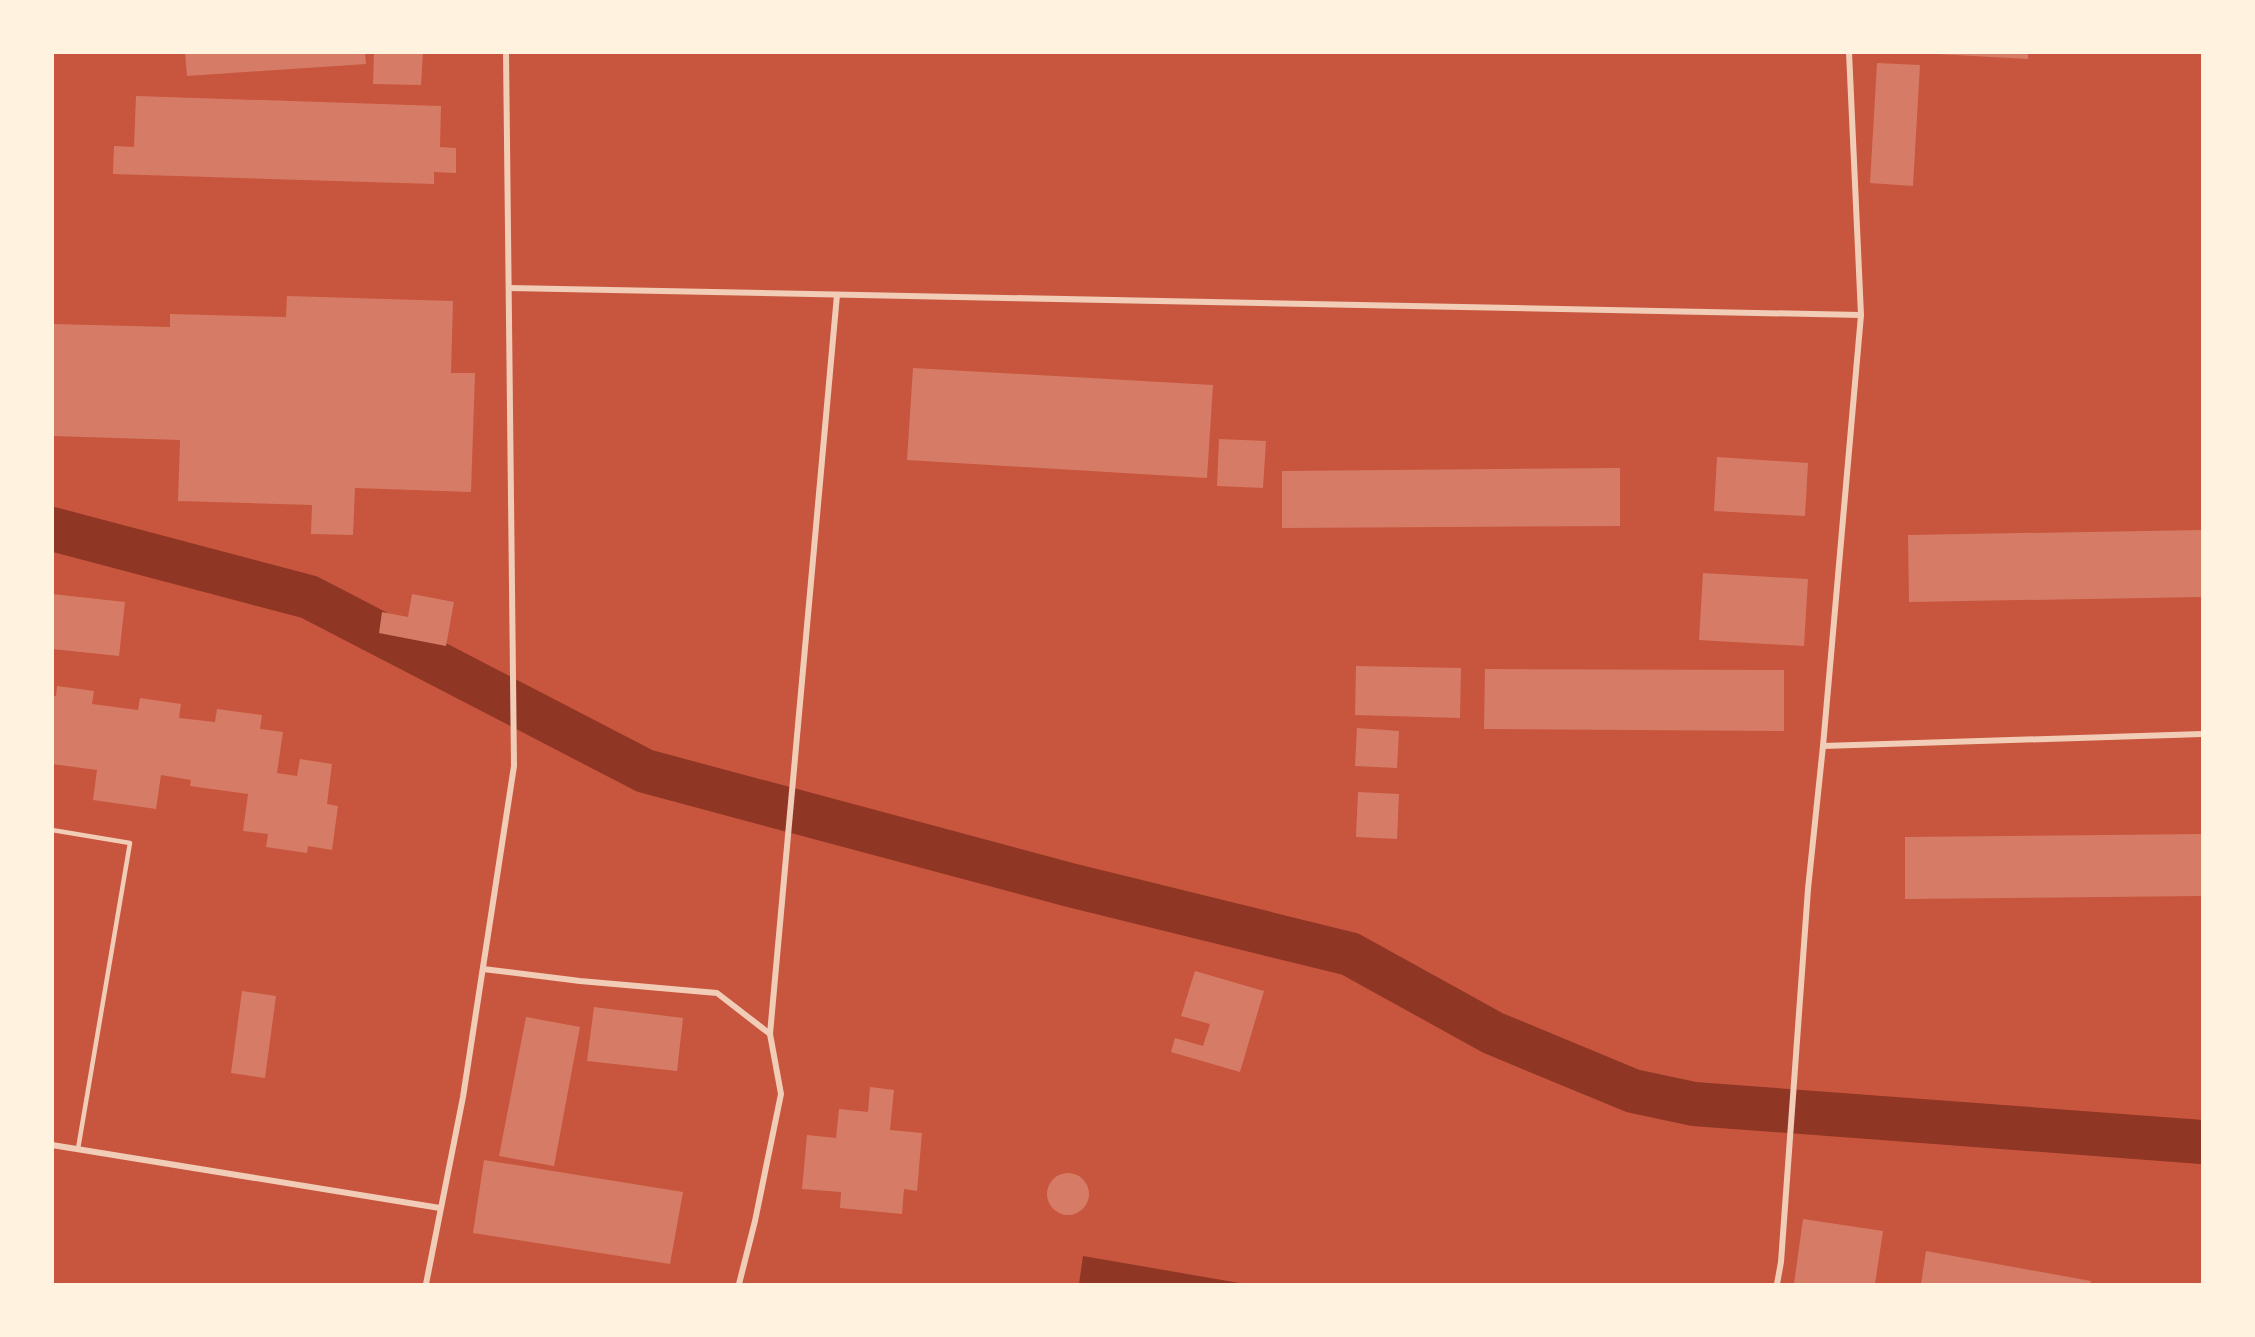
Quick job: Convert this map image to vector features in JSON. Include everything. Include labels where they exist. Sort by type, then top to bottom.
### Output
[{"type":"street","points":[[426,1284],[463,1097],[514,766],[506,52]]},
{"type":"street","points":[[1777,1284],[1781,1262],[1808,889],[1861,315],[1849,52]]},
{"type":"street","points":[[509,288],[1861,315]]},
{"type":"street","points":[[739,1284],[755,1221],[781,1094],[770,1034],[837,294]]},
{"type":"street","points":[[1823,746],[2202,734]]},
{"type":"street","points":[[483,969],[580,981],[717,993],[770,1034]]},
{"type":"street","points":[[52,1145],[440,1208]]},
{"type":"lane","points":[[52,830],[130,843],[78,1149]]},
{"type":"shaded area","points":[[1083,1256],[1245,1284],[1079,1284]]},
{"type":"building","points":[[185,52],[365,52],[366,64],[187,76]]},
{"type":"building","points":[[374,52],[423,52],[421,85],[373,84]]},
{"type":"building","points":[[1936,52],[2028,52],[2028,59],[1936,54]]},
{"type":"building","points":[[1877,63],[1920,65],[1913,186],[1870,183]]},
{"type":"building","points":[[136,96],[441,106],[440,147],[456,148],[456,173],[434,172],[434,184],[113,174],[114,146],[134,147]]},
{"type":"building","points":[[287,296],[453,301],[451,373],[475,373],[471,492],[355,488],[353,535],[311,534],[312,505],[178,501],[180,440],[52,436],[52,324],[170,327],[170,314],[286,317]]},
{"type":"building","points":[[913,368],[1213,385],[1207,478],[907,460]]},
{"type":"building","points":[[1219,439],[1266,441],[1263,488],[1217,486]]},
{"type":"building","points":[[1717,457],[1808,463],[1805,516],[1714,511]]},
{"type":"building","points":[[1620,468],[1620,526],[1282,528],[1282,471]]},
{"type":"building","points":[[2202,530],[2202,597],[1909,602],[1908,535]]},
{"type":"building","points":[[1703,573],[1808,579],[1804,646],[1699,640]]},
{"type":"building","points":[[52,594],[125,602],[119,656],[52,649]]},
{"type":"building","points":[[412,594],[454,602],[446,646],[379,633],[382,612],[408,617]]},
{"type":"building","points":[[1356,666],[1461,668],[1460,718],[1355,715]]},
{"type":"building","points":[[1485,669],[1784,670],[1784,731],[1484,729]]},
{"type":"building","points":[[57,686],[94,691],[92,704],[138,710],[140,698],[181,704],[179,718],[215,722],[217,709],[262,715],[260,729],[283,732],[277,773],[297,776],[300,759],[332,764],[327,804],[338,806],[332,850],[308,846],[307,853],[266,847],[268,834],[243,831],[248,794],[190,786],[191,780],[161,775],[156,809],[93,800],[97,770],[52,764],[52,696],[56,696]]},
{"type":"building","points":[[1357,728],[1399,731],[1397,768],[1355,766]]},
{"type":"building","points":[[1358,792],[1399,794],[1397,839],[1356,837]]},
{"type":"building","points":[[2202,834],[2202,896],[1905,899],[1905,837]]},
{"type":"building","points":[[1195,971],[1264,991],[1240,1072],[1171,1052],[1175,1038],[1203,1046],[1210,1024],[1181,1016]]},
{"type":"building","points":[[242,991],[276,996],[265,1078],[231,1073]]},
{"type":"building","points":[[594,1007],[683,1018],[677,1071],[587,1061]]},
{"type":"building","points":[[526,1017],[580,1027],[554,1166],[499,1156]]},
{"type":"building","points":[[870,1087],[894,1090],[890,1130],[922,1133],[917,1191],[904,1189],[902,1214],[840,1208],[841,1192],[802,1189],[807,1135],[836,1138],[839,1109],[868,1112]]},
{"type":"building","points":[[484,1160],[683,1192],[670,1264],[473,1233]]},
{"type":"building","points":[[1068,1173],[1083,1179],[1089,1194],[1083,1209],[1068,1215],[1053,1209],[1047,1194],[1053,1179]]},
{"type":"building","points":[[1803,1219],[1883,1231],[1875,1284],[1794,1284]]},
{"type":"building","points":[[1926,1251],[2091,1281],[2090,1284],[1921,1284]]},
{"type":"waterway","points":[[52,529],[309,597],[645,771],[1070,885],[1350,954],[1493,1033],[1633,1091],[1694,1104],[2202,1142]]}]
